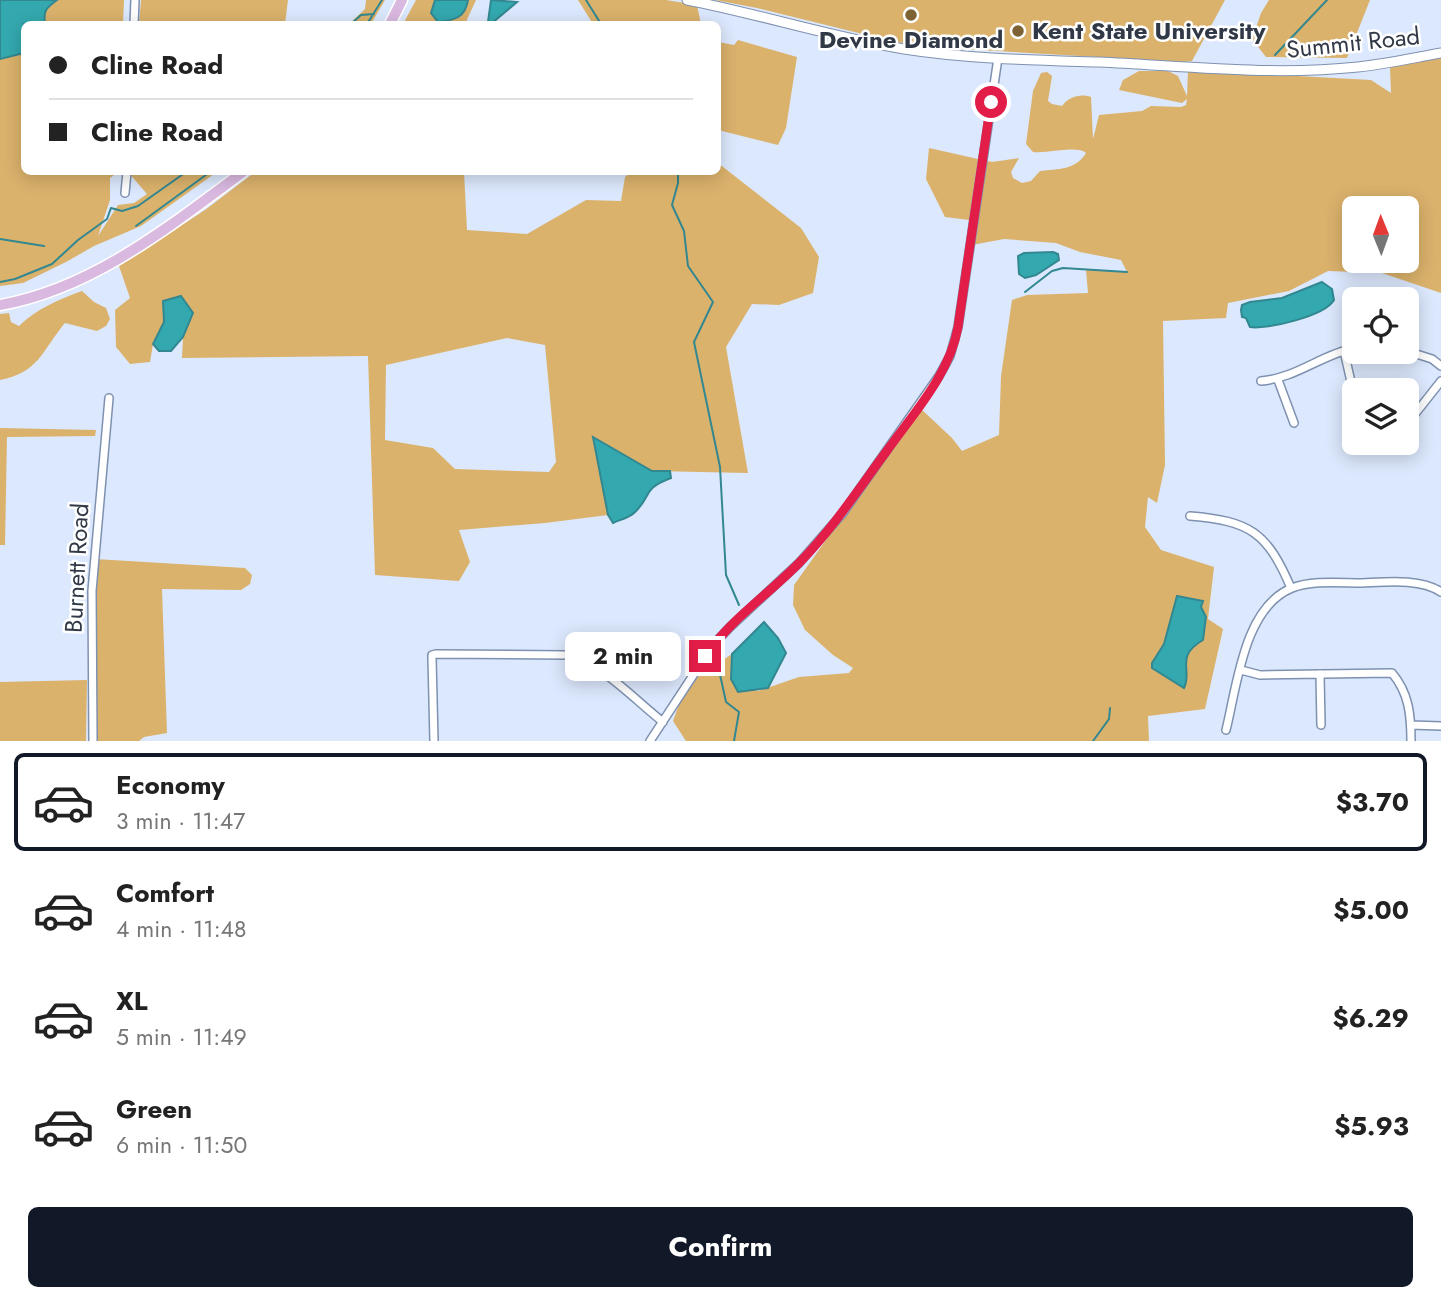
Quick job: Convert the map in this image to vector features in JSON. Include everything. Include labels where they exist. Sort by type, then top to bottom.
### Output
[{"type":"main road","points":[[392,21],[402,0]]},
{"type":"main road","points":[[0,305],[49,291],[120,257],[239,175]]},
{"type":"street","points":[[134,21],[135,0]]},
{"type":"street","name":"Summit Road","points":[[687,0],[737,9],[870,43],[928,52],[998,58],[1282,70],[1356,67],[1441,52]]},
{"type":"street","points":[[650,741],[713,645],[799,563],[842,514],[947,362],[958,327],[998,58]]},
{"type":"street","points":[[125,193],[127,175]]},
{"type":"street","points":[[1261,381],[1278,380],[1342,352]]},
{"type":"street","points":[[1419,355],[1432,359],[1441,366]]},
{"type":"street","points":[[1278,380],[1294,423]]},
{"type":"street","points":[[1419,409],[1441,381]]},
{"type":"street","name":"Burnett Road","points":[[93,741],[92,591],[109,398]]},
{"type":"street","points":[[1190,516],[1228,520],[1246,527],[1274,552],[1291,588]]},
{"type":"street","points":[[1226,730],[1254,624],[1276,599],[1291,588],[1324,583],[1392,582],[1423,585],[1441,592]]},
{"type":"street","points":[[434,741],[432,654],[436,653],[573,656],[584,659],[663,722]]},
{"type":"street","points":[[1241,670],[1260,675],[1392,673],[1401,683],[1408,701],[1411,741]]},
{"type":"street","points":[[1320,674],[1321,725]]},
{"type":"street","points":[[1411,725],[1441,726]]},
{"type":"shaded area","points":[[0,0],[57,0],[46,10],[45,21],[21,21],[21,54],[0,59]]},
{"type":"shaded area","points":[[57,0],[124,0],[123,21],[45,21],[46,10]]},
{"type":"shaded area","points":[[141,0],[288,0],[285,21],[139,21]]},
{"type":"shaded area","points":[[366,0],[385,0],[373,21],[352,21],[365,9]]},
{"type":"shaded area","points":[[416,0],[476,0],[466,21],[405,21]]},
{"type":"shaded area","points":[[435,0],[468,0],[464,11],[458,17],[437,21],[431,13]]},
{"type":"shaded area","points":[[491,0],[517,2],[495,21],[488,21]]},
{"type":"shaded area","points":[[578,0],[666,0],[697,5],[700,21],[591,21]]},
{"type":"shaded area","name":"Kent State University","points":[[715,0],[1225,0],[1192,61],[1183,62],[944,48],[895,42]]},
{"type":"shaded area","points":[[1269,0],[1370,0],[1347,58],[1266,57],[1252,39],[1261,13]]},
{"type":"shaded area","points":[[738,40],[797,57],[786,128],[778,145],[721,131],[721,43],[734,45]]},
{"type":"shaded area","points":[[21,54],[21,175],[114,175],[110,178],[110,200],[98,236],[118,205],[134,203],[147,194],[131,175],[213,175],[141,226],[94,246],[23,283],[0,286],[0,59]]},
{"type":"shaded area","points":[[1441,57],[1441,293],[1382,273],[1419,273],[1419,196],[1342,196],[1342,272],[1328,271],[1289,291],[1228,303],[1226,318],[1163,321],[1165,465],[1157,503],[1148,497],[1145,527],[1161,550],[1214,567],[1208,619],[1223,629],[1205,709],[1148,716],[1149,741],[686,741],[673,721],[686,685],[732,654],[731,679],[758,691],[799,677],[849,673],[853,668],[833,655],[805,630],[793,605],[794,585],[920,408],[962,451],[999,435],[1001,376],[1012,300],[1027,295],[1088,293],[1086,270],[1127,272],[1121,260],[1080,252],[1056,243],[1004,239],[972,245],[984,160],[992,162],[1019,158],[1011,172],[1013,178],[1022,183],[1031,181],[1040,171],[1072,166],[1086,153],[1076,150],[1033,152],[1026,144],[1033,91],[1041,73],[1047,72],[1052,76],[1048,101],[1052,104],[1062,106],[1075,97],[1091,97],[1093,139],[1099,115],[1142,111],[1151,106],[1186,105],[1187,99],[1182,103],[1119,90],[1123,80],[1139,71],[1168,71],[1178,76],[1187,96],[1188,70],[1371,80],[1391,93],[1390,67]]},
{"type":"shaded area","points":[[929,148],[978,159],[969,220],[945,217],[926,179]]},
{"type":"shaded area","points":[[721,165],[801,228],[819,257],[813,293],[779,305],[752,304],[726,347],[748,473],[652,471],[594,437],[608,515],[459,530],[470,562],[459,581],[375,575],[368,356],[182,358],[183,337],[193,313],[163,301],[164,322],[153,344],[150,362],[130,364],[116,347],[115,310],[130,298],[119,266],[205,210],[251,175],[464,175],[467,230],[527,234],[586,200],[621,201],[625,177],[721,175]],"holes":[[[507,338],[545,345],[556,462],[549,472],[455,469],[433,448],[385,440],[386,365]]]},
{"type":"shaded area","points":[[1024,253],[1058,254],[1059,260],[1036,275],[1025,278],[1019,274],[1018,256]]},
{"type":"shaded area","points":[[1322,282],[1332,289],[1334,300],[1308,316],[1258,327],[1250,327],[1246,318],[1242,317],[1242,305],[1282,298]]},
{"type":"shaded area","points":[[82,291],[106,308],[110,319],[106,326],[97,331],[65,323],[32,366],[13,377],[0,380],[0,314],[9,313],[11,322],[19,326],[57,301]]},
{"type":"shaded area","points":[[181,296],[193,313],[183,337],[171,351],[159,351],[153,344],[164,322],[163,301]]},
{"type":"shaded area","points":[[0,428],[96,430],[95,436],[7,437],[5,545],[0,545]]},
{"type":"shaded area","points":[[593,437],[652,471],[670,471],[671,478],[655,486],[634,513],[613,523],[608,515]]},
{"type":"shaded area","points":[[95,559],[245,568],[252,575],[250,584],[241,590],[162,589],[167,733],[144,737],[139,741],[93,741]]},
{"type":"shaded area","points":[[1177,596],[1203,601],[1201,607],[1206,617],[1203,640],[1194,646],[1187,658],[1184,688],[1152,668],[1152,663],[1164,644]]},
{"type":"shaded area","points":[[764,622],[778,638],[786,653],[768,688],[738,692],[731,679],[732,654]]},
{"type":"shaded area","points":[[87,680],[86,741],[0,741],[0,682]]},
{"type":"waterway","points":[[369,21],[382,0]]},
{"type":"waterway","points":[[586,0],[599,21]]},
{"type":"waterway","points":[[1275,55],[1327,0]]},
{"type":"waterway","points":[[354,21],[361,15],[374,14]]},
{"type":"waterway","points":[[0,282],[52,264],[78,240],[107,219],[111,208],[122,211],[138,206],[182,175]]},
{"type":"waterway","points":[[136,226],[206,175]]},
{"type":"waterway","points":[[678,175],[672,205],[684,231],[688,266],[713,302],[694,342],[720,467],[726,575],[739,605]]},
{"type":"waterway","points":[[0,239],[44,246]]},
{"type":"waterway","points":[[1025,292],[1052,271],[1063,268],[1127,272]]},
{"type":"waterway","points":[[721,656],[719,670],[726,702],[739,712],[734,741]]},
{"type":"waterway","points":[[1093,741],[1109,719],[1110,708]]},
{"type":"place","name":"Devine Diamond","points":[[911,15]]},
{"type":"place","name":"Kent State University","points":[[1018,31]]},
{"type":"route","points":[[705,656],[730,626],[799,563],[837,520],[912,416],[947,362],[958,327],[991,102]]}]
